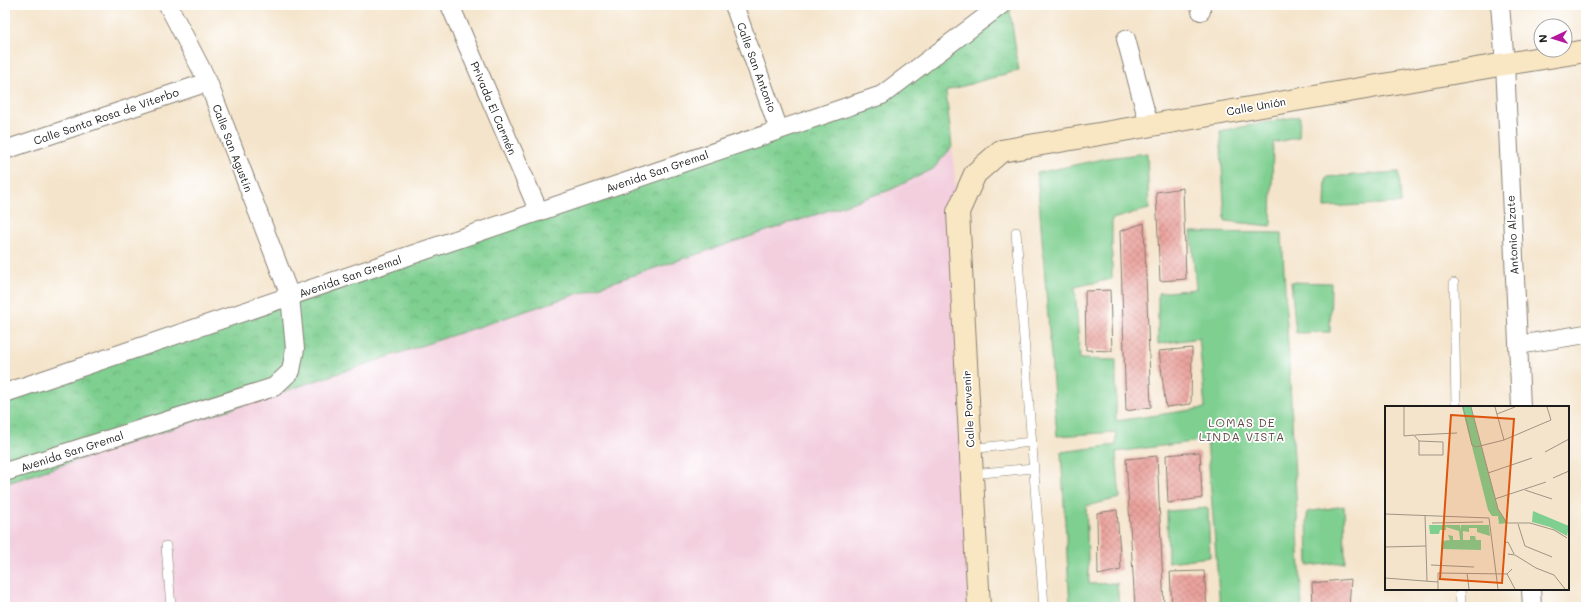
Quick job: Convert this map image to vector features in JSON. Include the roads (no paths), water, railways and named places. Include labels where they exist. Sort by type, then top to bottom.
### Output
[{"type":"street","name":"Calle San Agustín","points":[[168,5],[208,82],[290,296]]},
{"type":"street","name":"Privada El Carmén","points":[[450,5],[538,212]]},
{"type":"street","name":"Calle San Antonio","points":[[734,5],[779,130]]},
{"type":"street","name":"Avenida San Gremal","points":[[5,393],[882,95],[1001,5]]},
{"type":"street","name":"Antonio Alzate","points":[[1500,5],[1521,406]]},
{"type":"street","points":[[1126,39],[1149,125]]},
{"type":"street","name":"Calle Unión","points":[[958,212],[975,174],[1001,151],[1586,51]]},
{"type":"street","name":"Calle Santa Rosa de Viterbo","points":[[5,150],[208,82]]},
{"type":"street","name":"Calle Porvenir","points":[[958,212],[979,607]]},
{"type":"street","name":"Avenida San Gremal","points":[[5,472],[274,387],[291,371],[295,349],[290,296]]},
{"type":"street","points":[[1518,345],[1586,334]]},
{"type":"street","points":[[1531,590],[1532,607]]},
{"type":"lane","points":[[1016,232],[1044,607]]},
{"type":"lane","points":[[1454,283],[1456,406]]},
{"type":"lane","points":[[970,449],[1031,442]]},
{"type":"lane","points":[[972,474],[1033,468]]},
{"type":"lane","points":[[166,546],[171,607]]},
{"type":"lane","points":[[1460,590],[1461,607]]},
{"type":"district","name":"LOMAS DE LINDA VISTA","points":[[1242,429]]}]
